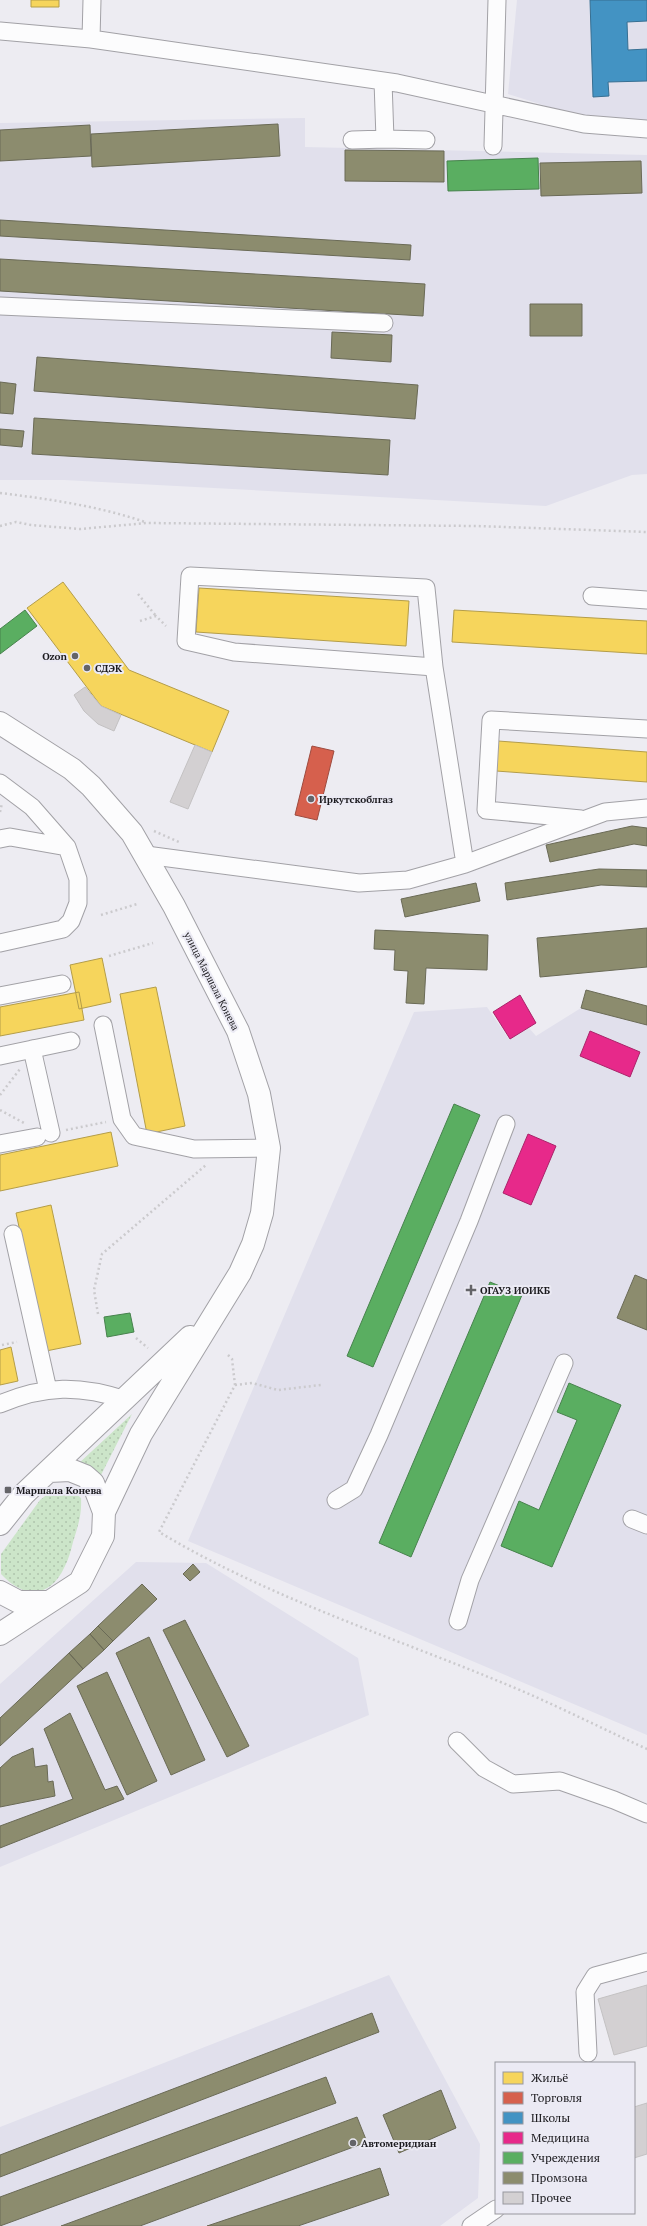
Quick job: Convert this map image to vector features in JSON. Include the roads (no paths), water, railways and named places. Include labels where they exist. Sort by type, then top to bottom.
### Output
[{"type":"main road","name":"улица Маршала Конева","points":[[0,724],[44,749],[72,769],[91,786],[132,833],[174,906],[238,1031],[259,1094],[269,1148],[262,1213],[253,1244],[240,1273],[221,1302]]},
{"type":"main road","points":[[0,1524],[24,1494],[126,1400],[198,1329],[221,1302]]},
{"type":"main road","points":[[0,1634],[46,1602],[80,1582],[103,1536],[104,1512],[141,1434],[221,1302]]},
{"type":"main road","points":[[49,1471],[70,1470],[85,1476],[93,1483],[104,1512]]},
{"type":"main road","points":[[0,1592],[18,1602],[46,1602]]},
{"type":"street","points":[[91,39],[92,0]]},
{"type":"street","points":[[493,146],[498,0]]},
{"type":"street","points":[[0,31],[91,39],[383,81],[584,124],[647,129]]},
{"type":"street","points":[[383,81],[385,139]]},
{"type":"street","points":[[352,140],[426,140]]},
{"type":"street","points":[[0,306],[384,323]]},
{"type":"street","points":[[434,667],[234,652],[186,641],[190,576],[426,588],[434,667],[465,864]]},
{"type":"street","points":[[592,596],[647,600]]},
{"type":"street","points":[[585,819],[486,810],[490,720],[647,730]]},
{"type":"street","points":[[0,783],[32,807],[67,847],[78,880],[78,903],[71,921],[63,929],[0,943]]},
{"type":"street","points":[[146,855],[359,883],[408,880],[465,864],[605,812],[647,808]]},
{"type":"street","points":[[0,839],[10,837],[67,847]]},
{"type":"street","points":[[0,996],[62,984]]},
{"type":"street","points":[[103,1025],[122,1119],[134,1136],[194,1149],[269,1148]]},
{"type":"street","points":[[0,1056],[71,1041]]},
{"type":"street","points":[[0,1144],[39,1132],[32,1049]]},
{"type":"street","points":[[336,1500],[354,1489],[379,1435],[469,1221],[506,1124]]},
{"type":"street","points":[[14,1234],[48,1390]]},
{"type":"street","points":[[458,1621],[470,1580],[564,1364]]},
{"type":"street","points":[[0,1404],[48,1390],[81,1389],[126,1400]]},
{"type":"street","points":[[457,1742],[484,1768],[513,1784],[560,1781],[614,1800],[647,1814]]},
{"type":"street","points":[[588,2053],[585,1992],[595,1976],[647,1962]]},
{"type":"street","points":[[471,2226],[495,2210]]},
{"type":"place","name":"Ozon","points":[[75,656]]},
{"type":"place","name":"СДЭК","points":[[87,668]]},
{"type":"place","name":"Иркутскоблгаз","points":[[311,799]]},
{"type":"place","name":"ОГАУЗ ИОИКБ","points":[[471,1290]]},
{"type":"place","name":"Маршала Конева","points":[[8,1490]]},
{"type":"place","name":"Автомеридиан","points":[[353,2143]]}]
